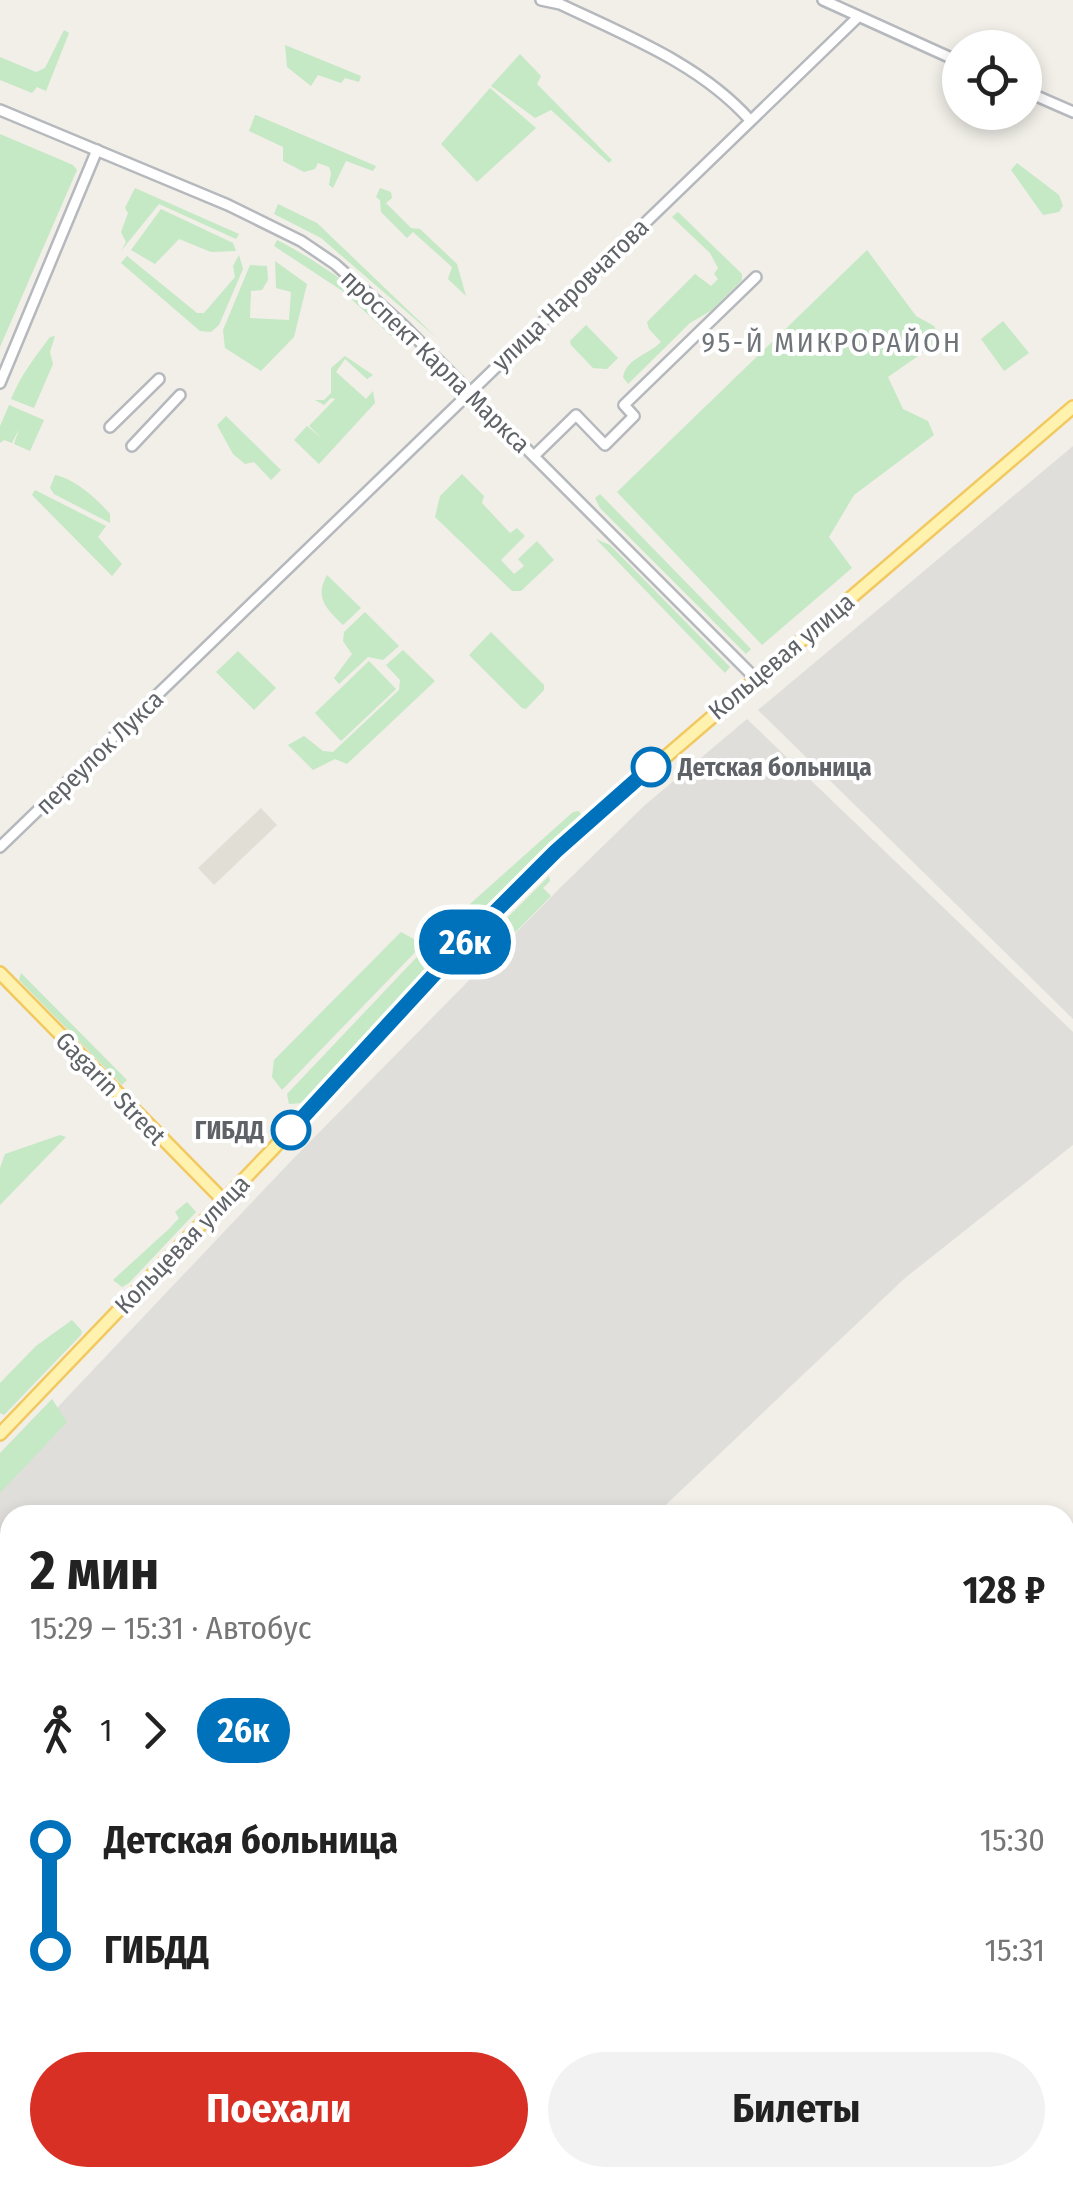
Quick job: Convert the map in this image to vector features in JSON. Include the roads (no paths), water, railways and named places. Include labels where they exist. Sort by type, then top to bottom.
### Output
[{"type":"main road","name":"Кольцевая улица","points":[[0,1434],[453,954],[556,851],[1073,407]]},
{"type":"main road","name":"Gagarin Street","points":[[0,973],[223,1200]]},
{"type":"street","points":[[542,0],[560,4],[663,52],[717,88],[750,120]]},
{"type":"street","points":[[823,0],[942,54]]},
{"type":"street","name":"улица Наровчатова","points":[[198,656],[858,17]]},
{"type":"street","points":[[1042,98],[1073,112]]},
{"type":"street","name":"проспект Карла Маркса","points":[[0,110],[228,204],[318,252],[379,302],[755,678]]},
{"type":"street","points":[[0,383],[96,150]]},
{"type":"street","points":[[534,456],[576,415],[605,445],[634,416],[624,404],[756,276]]},
{"type":"street","points":[[110,427],[159,380]]},
{"type":"street","points":[[132,446],[180,395]]},
{"type":"street","name":"переулок Лукса","points":[[0,847],[198,656]]},
{"type":"place","name":"Детская больница","points":[[651,767]]},
{"type":"place","name":"ГИБДД","points":[[291,1130]]},
{"type":"district","name":"95-Й МИКРОРАЙОН","points":[[832,342]]}]
